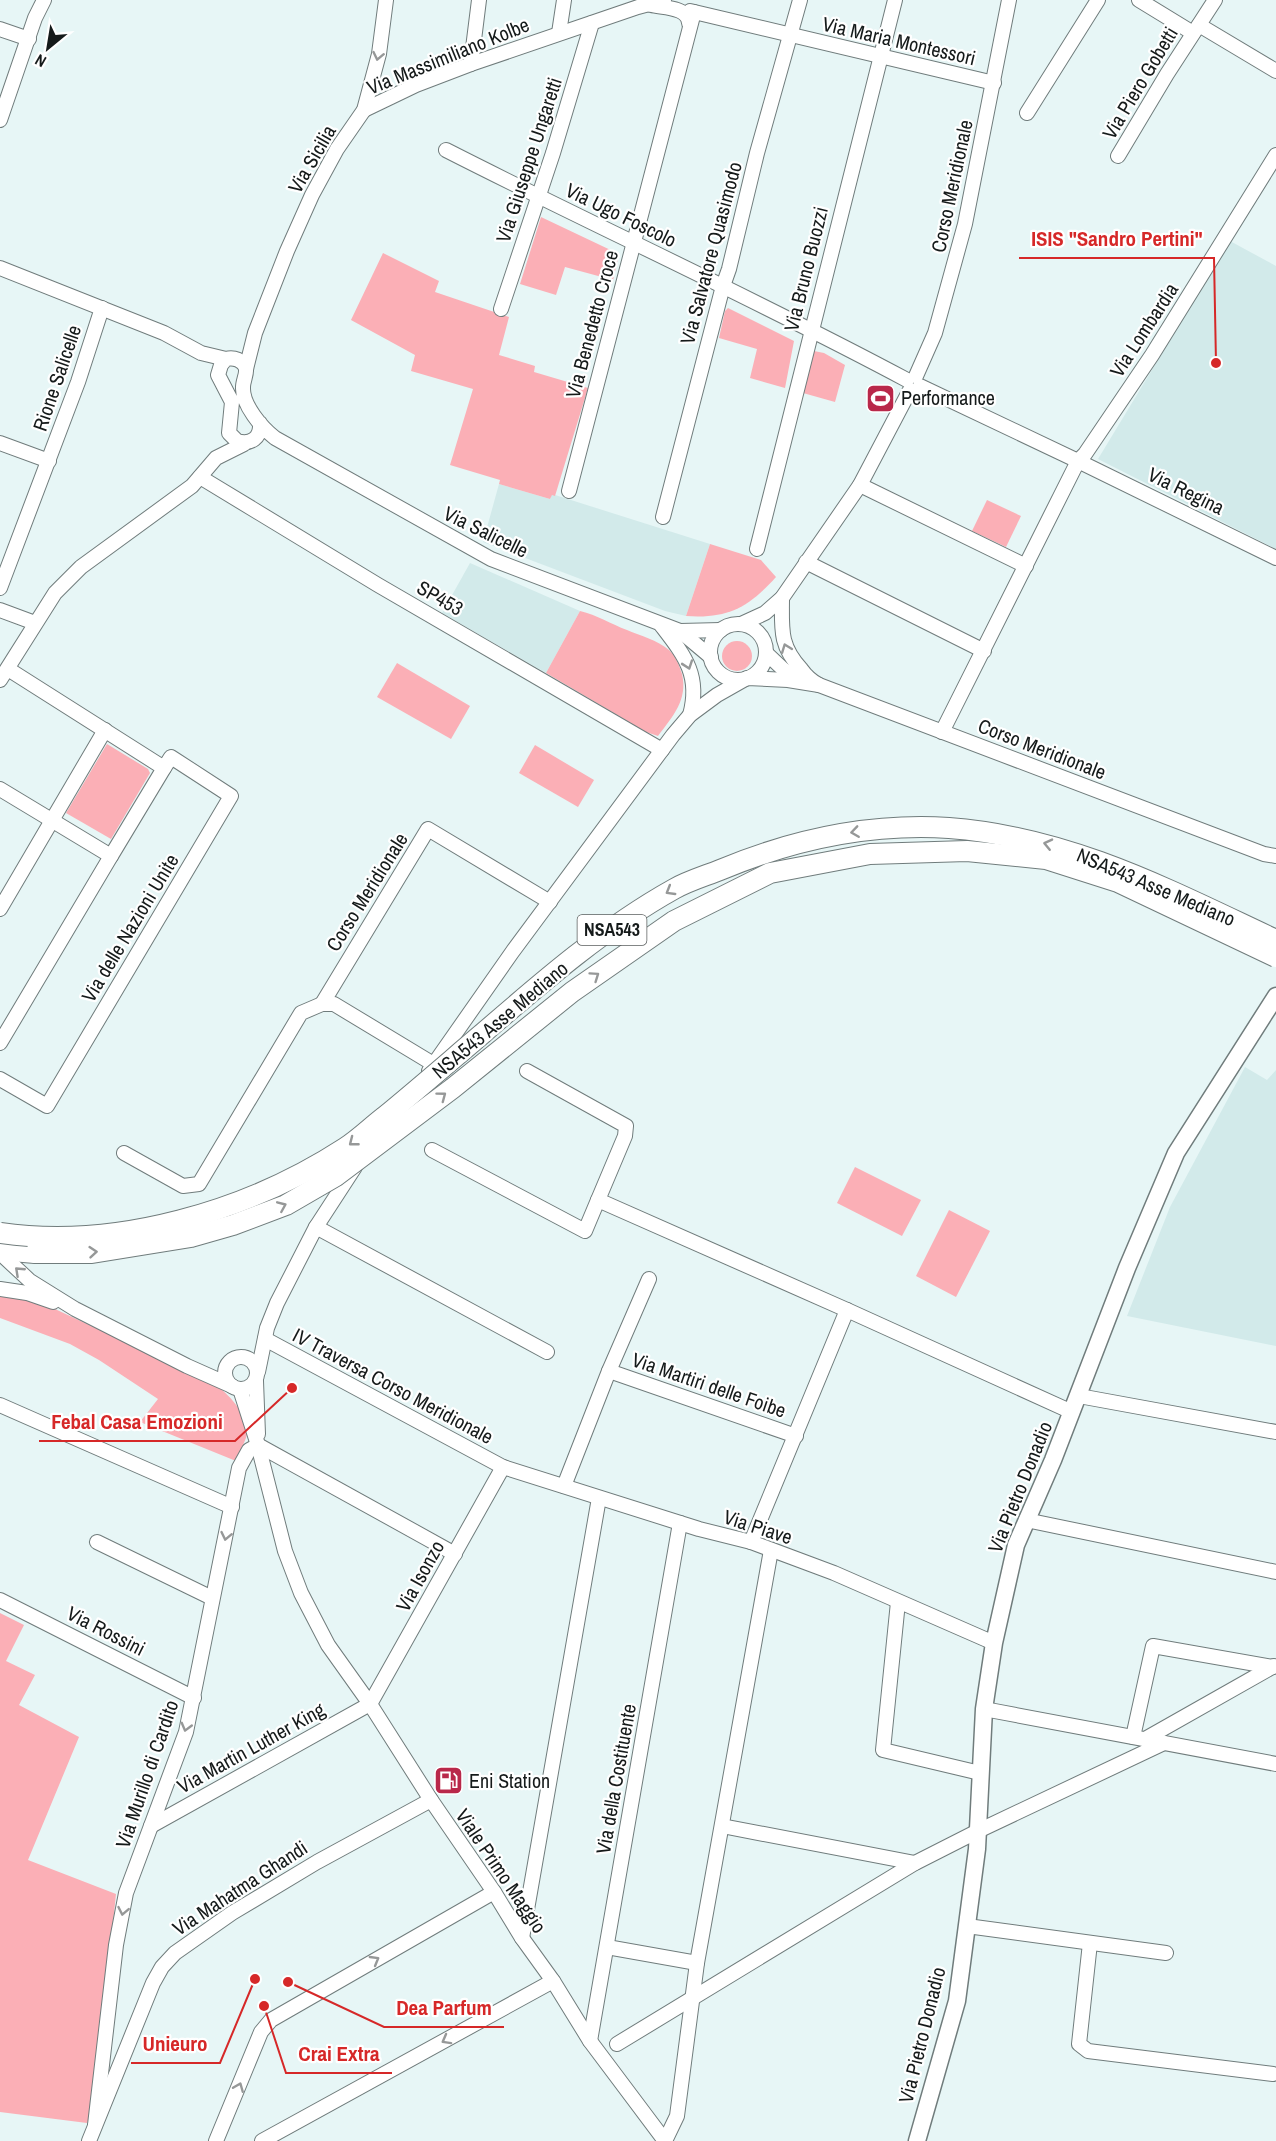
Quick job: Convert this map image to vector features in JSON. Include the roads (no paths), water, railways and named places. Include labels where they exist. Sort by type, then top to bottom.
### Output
[{"type":"highway","name":"NSA543 Asse Mediano","points":[[0,1233],[31,1238],[88,1235],[170,1223],[210,1213],[280,1185],[347,1147],[419,1089],[550,975],[628,918],[676,887],[755,856],[809,840],[858,831],[904,828],[948,828],[1026,839],[1064,848],[1126,870],[1276,940]]},
{"type":"highway","name":"NSA543 Asse Mediano","points":[[0,1251],[92,1253],[191,1237],[233,1225],[286,1205],[336,1176],[453,1088],[572,992],[674,921],[770,873],[870,854],[967,850],[1046,859],[1118,882],[1276,957]]},
{"type":"main road","name":"Via Pietro Donadio","points":[[917,2141],[957,2001],[978,1831],[984,1709],[994,1643],[1016,1545],[1079,1396],[1127,1268],[1176,1153],[1276,996]]},
{"type":"street","points":[[0,120],[35,18],[44,0]]},
{"type":"street","name":"Via Sicilia","points":[[246,369],[255,333],[312,195],[337,149],[364,110],[379,54],[387,0]]},
{"type":"street","points":[[471,64],[479,0]]},
{"type":"street","points":[[559,33],[564,0]]},
{"type":"street","name":"Via Massimiliano Kolbe","points":[[364,110],[416,85],[471,64],[664,0]]},
{"type":"street","name":"Via Salvatore Quasimodo","points":[[663,517],[800,0]]},
{"type":"street","name":"Via Bruno Buozzi","points":[[757,549],[895,0]]},
{"type":"street","name":"Corso Meridionale","points":[[782,598],[860,485],[913,383],[935,333],[965,224],[1009,0]]},
{"type":"street","points":[[1027,113],[1098,0]]},
{"type":"street","points":[[1139,0],[1276,71]]},
{"type":"street","name":"Via Piero Gobetti","points":[[1118,156],[1215,0]]},
{"type":"street","points":[[649,4],[688,7]]},
{"type":"street","name":"Via Maria Montessori","points":[[688,7],[789,35],[994,83]]},
{"type":"street","name":"Via Benedetto Croce","points":[[569,490],[689,28],[688,7]]},
{"type":"street","name":"Via Giuseppe Ungaretti","points":[[501,309],[539,197],[592,23]]},
{"type":"street","points":[[0,28],[29,39]]},
{"type":"street","name":"Via Ugo Foscolo","points":[[446,150],[811,329],[913,383]]},
{"type":"street","name":"Via Lombardia","points":[[942,732],[1077,460],[1084,454],[1152,355],[1276,155]]},
{"type":"street","name":"Rione Salicelle","points":[[0,268],[164,333],[201,353],[229,358]]},
{"type":"street","name":"Rione Salicelle","points":[[0,588],[78,382],[102,308]]},
{"type":"street","name":"Via Sicilia","points":[[229,358],[249,343],[255,333]]},
{"type":"street","name":"Rione Salicelle","points":[[201,353],[219,380]]},
{"type":"street","points":[[216,459],[228,428],[232,402],[219,380],[219,371],[223,362],[229,358],[241,361],[246,369]]},
{"type":"street","name":"Via Salicelle","points":[[246,369],[243,395],[248,406],[266,431],[286,445],[491,559],[680,631]]},
{"type":"street","points":[[913,383],[1077,460]]},
{"type":"street","points":[[0,1043],[164,768],[105,730],[4,675],[55,593],[81,567],[192,486],[216,459],[258,434],[260,423]]},
{"type":"street","points":[[228,428],[232,437],[237,441],[248,442]]},
{"type":"street","name":"Via Salicelle","points":[[248,442],[286,445]]},
{"type":"street","name":"Rione Salicelle","points":[[0,443],[49,461]]},
{"type":"street","name":"Via Regina","points":[[1077,460],[1276,558]]},
{"type":"street","name":"SP453","points":[[200,477],[378,585],[662,750]]},
{"type":"street","points":[[860,485],[1026,566]]},
{"type":"street","points":[[806,562],[984,651]]},
{"type":"street","points":[[741,624],[765,613],[782,598]]},
{"type":"street","points":[[782,598],[782,637],[785,648],[812,684]]},
{"type":"street","points":[[0,610],[35,623]]},
{"type":"street","points":[[660,624],[684,653],[691,668],[694,700],[690,715]]},
{"type":"street","points":[[0,1251],[30,1281],[75,1309],[236,1388],[249,1387],[257,1376],[265,1339],[277,1303],[316,1227],[350,1173],[435,1065],[550,902],[690,715],[717,695],[756,674],[762,667],[766,653],[763,639],[750,626],[734,624],[721,630],[680,631]]},
{"type":"street","points":[[721,630],[712,642],[711,657],[713,665],[724,676],[731,679],[788,680],[812,684]]},
{"type":"street","points":[[680,631],[711,657]]},
{"type":"street","points":[[766,653],[784,670],[812,684]]},
{"type":"street","name":"Corso Meridionale","points":[[812,684],[1270,855]]},
{"type":"street","points":[[0,909],[105,730]]},
{"type":"street","name":"Via delle Nazioni Unite","points":[[0,1079],[47,1106],[231,796],[171,757],[164,768]]},
{"type":"street","points":[[0,789],[111,856]]},
{"type":"street","name":"Corso Meridionale","points":[[124,1153],[183,1186],[198,1184],[301,1014],[322,1004],[428,829],[550,902]]},
{"type":"street","points":[[1270,855],[1276,866]]},
{"type":"street","points":[[322,1004],[334,1004],[435,1065]]},
{"type":"street","points":[[432,1150],[585,1230],[625,1136],[626,1126],[526,1071]]},
{"type":"street","points":[[598,1200],[1072,1412]]},
{"type":"street","points":[[316,1227],[547,1352]]},
{"type":"street","points":[[564,1486],[609,1371],[649,1279]]},
{"type":"street","points":[[0,1288],[27,1293],[75,1309]]},
{"type":"street","points":[[751,1542],[847,1310]]},
{"type":"street","points":[[236,1388],[226,1377],[232,1362],[265,1339]]},
{"type":"street","name":"IV Traversa Corso Meridionale","points":[[265,1339],[503,1467]]},
{"type":"street","points":[[163,1353],[193,1364],[249,1359],[253,1362],[257,1376]]},
{"type":"street","name":"Via Martiri delle Foibe","points":[[609,1371],[796,1436]]},
{"type":"street","name":"Viale Primo Maggio","points":[[257,1376],[258,1445]]},
{"type":"street","name":"Viale Primo Maggio","points":[[236,1388],[258,1445],[285,1551],[301,1593],[328,1645],[370,1704],[522,1938],[553,1981],[590,2041],[665,2141]]},
{"type":"street","points":[[1079,1396],[1276,1432]]},
{"type":"street","points":[[0,1405],[232,1507]]},
{"type":"street","points":[[258,1445],[454,1554]]},
{"type":"street","name":"Via Murillo di Cardito","points":[[95,2125],[102,2056],[126,1893],[186,1732],[239,1468],[249,1450],[258,1445]]},
{"type":"street","name":"Via Piave","points":[[503,1467],[680,1523],[751,1542],[834,1573],[994,1643]]},
{"type":"street","name":"Via Isonzo","points":[[370,1704],[503,1467]]},
{"type":"street","points":[[522,1938],[599,1498]]},
{"type":"street","points":[[1026,1520],[1276,1572]]},
{"type":"street","name":"Via della Costituente","points":[[590,2041],[680,1523]]},
{"type":"street","points":[[97,1542],[212,1598]]},
{"type":"street","points":[[665,2141],[677,2116],[697,1963],[771,1550]]},
{"type":"street","name":"Via Rossini","points":[[0,1600],[194,1698]]},
{"type":"street","points":[[898,1602],[883,1750],[980,1773]]},
{"type":"street","points":[[1139,1738],[1153,1646],[1275,1666]]},
{"type":"street","points":[[1139,1738],[1275,1666]]},
{"type":"street","name":"Via Martin Luther King","points":[[151,1826],[370,1704]]},
{"type":"street","points":[[984,1709],[1276,1764]]},
{"type":"street","points":[[617,2044],[915,1863],[1164,1743]]},
{"type":"street","name":"Via Mahatma Ghandi","points":[[95,2125],[153,1983],[167,1962],[231,1913],[317,1862],[431,1800]]},
{"type":"street","points":[[722,1827],[915,1863]]},
{"type":"street","points":[[216,2141],[261,2032],[271,2020],[494,1892]]},
{"type":"street","points":[[967,1926],[1166,1953]]},
{"type":"street","points":[[1090,1943],[1079,2044],[1088,2051],[1273,2074]]},
{"type":"street","points":[[607,1947],[697,1963]]},
{"type":"street","points":[[262,2141],[553,1981]]},
{"type":"street","points":[[89,2141],[95,2125]]},
{"type":"place","name":"ISIS \"Sandro Pertini\"","points":[[1216,363]]},
{"type":"place","name":"Performance","points":[[880,398]]},
{"type":"place","name":"Febal Casa Emozioni","points":[[292,1388]]},
{"type":"place","name":"Eni Station","points":[[448,1781]]},
{"type":"place","name":"Unieuro","points":[[255,1979]]},
{"type":"place","name":"Dea Parfum","points":[[288,1982]]},
{"type":"place","name":"Crai Extra","points":[[264,2006]]}]
